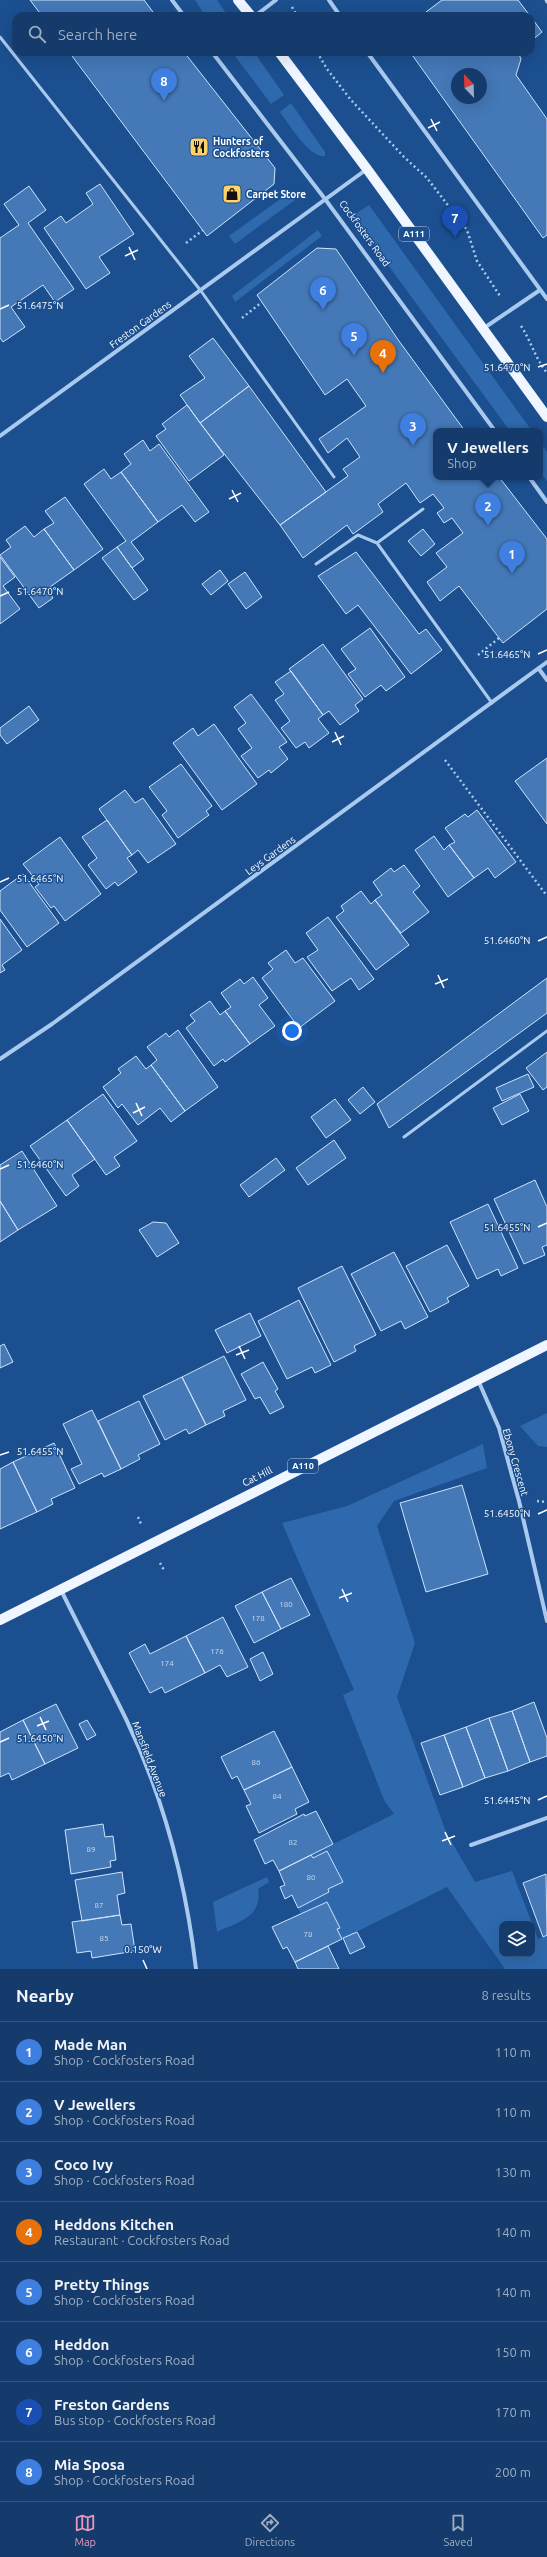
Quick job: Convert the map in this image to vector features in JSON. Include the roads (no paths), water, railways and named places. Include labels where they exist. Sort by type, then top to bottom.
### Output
[{"type":"main road","points":[[238,0],[248,12]]},
{"type":"main road","name":"A111","points":[[282,56],[367,169],[547,417]]},
{"type":"main road","name":"Cat Hill","points":[[0,1620],[547,1345]]},
{"type":"street","points":[[172,0],[181,12]]},
{"type":"street","points":[[260,12],[276,0]]},
{"type":"street","points":[[329,0],[337,12]]},
{"type":"street","name":"Cockfosters Road","points":[[215,56],[326,199],[493,428]]},
{"type":"street","points":[[369,56],[547,299]]},
{"type":"street","name":"Freston Gardens","points":[[0,436],[367,169]]},
{"type":"street","points":[[482,329],[540,290]]},
{"type":"street","points":[[531,480],[547,502]]},
{"type":"street","name":"Leys Gardens","points":[[0,1059],[52,1024],[547,662]]},
{"type":"street","points":[[539,669],[547,680]]},
{"type":"street","name":"Ebony Crescent","points":[[477,1380],[499,1428],[519,1501],[547,1621]]},
{"type":"street","name":"Mansfield Avenue","points":[[60,1589],[127,1720],[152,1783],[190,1919],[196,1969]]},
{"type":"street","points":[[471,1845],[547,1818]]},
{"type":"lane","points":[[0,36],[12,51]]},
{"type":"lane","points":[[16,56],[200,291],[334,477]]},
{"type":"lane","points":[[377,543],[423,509]]},
{"type":"lane","points":[[316,564],[358,535],[377,543],[492,703]]},
{"type":"lane","points":[[404,1137],[547,1031]]},
{"type":"place","name":"Mia Sposa","points":[[164,101]]},
{"type":"place","name":"Hunters of Cockfosters","points":[[199,147]]},
{"type":"place","name":"Carpet Store","points":[[232,194]]},
{"type":"place","name":"Freston Gardens","points":[[455,238]]},
{"type":"place","name":"Heddon","points":[[323,310]]},
{"type":"place","name":"Pretty Things","points":[[354,356]]},
{"type":"place","name":"Heddons Kitchen","points":[[383,373]]},
{"type":"place","name":"Coco Ivy","points":[[413,446]]},
{"type":"place","name":"V Jewellers","points":[[488,526]]},
{"type":"place","name":"Made Man","points":[[512,574]]}]
